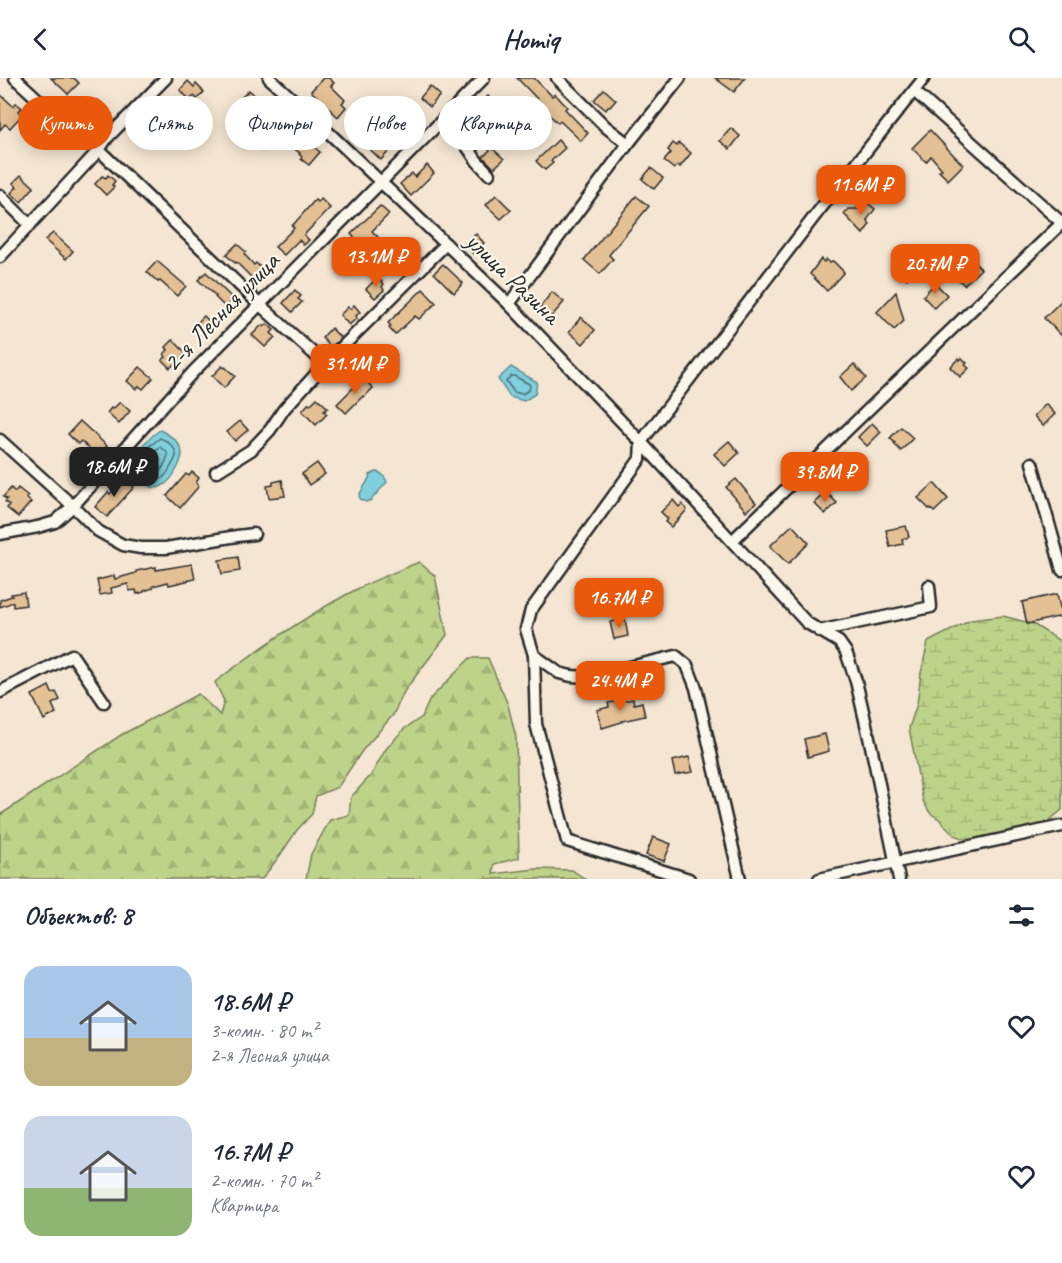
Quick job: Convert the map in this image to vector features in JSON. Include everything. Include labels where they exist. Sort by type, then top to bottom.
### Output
[{"type":"street","points":[[15,78],[34,96]]},
{"type":"street","points":[[113,132],[166,78]]},
{"type":"street","name":"улица Разина","points":[[269,78],[509,304],[641,442],[807,623],[839,642],[846,652],[856,681],[898,879]]},
{"type":"street","name":"2-я Лесная улица","points":[[466,96],[484,78]]},
{"type":"street","points":[[557,78],[606,127],[628,144]]},
{"type":"street","points":[[509,304],[680,78]]},
{"type":"street","points":[[689,879],[567,841],[536,724],[534,655],[526,629],[531,610],[640,459],[641,442],[924,78]]},
{"type":"street","points":[[732,541],[1062,223],[914,91]]},
{"type":"street","name":"2-я Лесная улица","points":[[0,534],[55,522],[73,506],[192,372],[438,124]]},
{"type":"street","points":[[0,257],[99,150],[259,304],[325,364]]},
{"type":"street","points":[[469,150],[489,174]]},
{"type":"street","points":[[0,195],[30,225]]},
{"type":"street","points":[[216,472],[251,450],[325,364],[446,244]]},
{"type":"street","points":[[0,440],[98,531],[123,545],[166,548],[254,534]]},
{"type":"street","points":[[1032,464],[1062,570]]},
{"type":"street","points":[[819,631],[931,607],[929,586]]},
{"type":"street","points":[[0,692],[72,655],[104,702]]},
{"type":"street","points":[[534,655],[559,673],[586,677],[676,656],[687,665],[696,687],[740,879]]},
{"type":"street","points":[[819,879],[1062,826]]},
{"type":"green space","points":[[419,562],[435,576],[447,635],[405,690],[393,715],[362,751],[338,787],[316,796],[312,814],[297,830],[262,879],[0,879],[0,815],[121,735],[198,694],[220,715],[224,701],[215,682],[267,644],[321,609],[367,584]]},
{"type":"green space","points":[[1003,616],[1033,624],[1062,644],[1062,810],[1046,823],[971,841],[954,835],[930,813],[923,801],[909,728],[917,704],[928,642],[971,620]]},
{"type":"green space","points":[[470,658],[488,658],[508,705],[516,737],[519,858],[494,864],[493,874],[536,869],[572,870],[585,879],[306,879],[311,854],[330,820],[349,815],[351,797],[371,775],[386,749],[404,729],[422,717],[430,699]]},
{"type":"water","points":[[511,367],[537,382],[535,394],[524,401],[510,397],[498,379]]},
{"type":"water","points":[[160,430],[175,440],[182,454],[178,467],[170,479],[166,484],[156,488],[151,487],[139,477],[131,460],[137,451]]},
{"type":"water","points":[[376,472],[383,475],[387,482],[371,500],[366,502],[361,500],[360,493],[370,475]]},
{"type":"building","points":[[51,78],[74,78],[79,83],[68,94]]},
{"type":"building","points":[[323,78],[329,78],[334,83],[331,86],[344,99],[342,103],[344,110],[338,117],[332,111],[332,96],[316,96],[311,91]]},
{"type":"building","points":[[517,78],[534,78],[552,96],[534,96]]},
{"type":"building","points":[[715,78],[745,78],[734,92]]},
{"type":"building","points":[[188,81],[194,87],[196,84],[204,92],[200,96],[186,96],[180,90]]},
{"type":"building","points":[[430,86],[440,95],[430,107],[426,103],[426,96],[422,96]]},
{"type":"building","points":[[604,89],[616,100],[606,110],[594,100]]},
{"type":"building","points":[[249,90],[256,96],[243,96]]},
{"type":"building","points":[[0,94],[13,106],[16,103],[18,105],[18,119],[10,128],[5,124],[0,130]]},
{"type":"building","points":[[555,94],[567,107],[565,109],[588,133],[581,141],[560,121],[558,123],[552,117],[552,96]]},
{"type":"building","points":[[731,128],[740,136],[730,149],[720,141]]},
{"type":"building","points":[[930,130],[963,165],[948,180],[939,171],[942,169],[931,156],[926,162],[912,148]]},
{"type":"building","points":[[558,140],[565,148],[545,170],[536,161],[548,150],[552,150],[552,146]]},
{"type":"building","points":[[673,143],[677,146],[679,143],[691,153],[680,167],[678,165],[674,169],[664,161],[671,153],[668,150]]},
{"type":"building","points":[[296,150],[318,150],[320,152],[309,165],[301,159],[300,153]]},
{"type":"building","points":[[371,150],[390,150],[381,160]]},
{"type":"building","points":[[490,150],[494,150],[504,159],[494,168],[483,157]]},
{"type":"building","points":[[427,165],[434,173],[411,196],[400,184],[412,173],[415,177]]},
{"type":"building","points":[[651,168],[663,178],[654,189],[642,179]]},
{"type":"building","points":[[21,175],[34,187],[21,202],[11,193],[17,187],[13,183]]},
{"type":"building","points":[[108,175],[115,181],[112,185],[114,187],[106,195],[95,184],[102,176],[106,178]]},
{"type":"building","points":[[496,195],[511,210],[501,219],[486,205]]},
{"type":"building","points":[[636,196],[649,206],[609,255],[613,259],[600,274],[584,260]]},
{"type":"building","points":[[321,199],[330,208],[304,235],[309,240],[304,245],[299,240],[284,255],[275,247],[294,228],[292,226],[315,200],[318,202]]},
{"type":"building","points":[[865,201],[875,209],[867,220],[870,224],[863,234],[844,214],[849,209],[858,209]]},
{"type":"building","points":[[380,206],[389,214],[372,231],[378,237],[366,249],[351,234]]},
{"type":"building","points":[[53,233],[73,251],[66,259],[45,240]]},
{"type":"building","points":[[476,234],[484,243],[473,254],[465,244]]},
{"type":"building","points":[[237,244],[246,252],[244,254],[254,265],[256,263],[267,274],[257,283],[226,255]]},
{"type":"building","points":[[918,257],[925,262],[917,272],[915,270],[907,279],[900,274]]},
{"type":"building","points":[[821,259],[824,262],[826,259],[830,263],[833,261],[844,272],[827,291],[810,274]]},
{"type":"building","points":[[971,259],[981,269],[964,285],[954,275],[961,265],[964,267]]},
{"type":"building","points":[[157,261],[186,286],[177,296],[147,272]]},
{"type":"building","points":[[443,264],[463,283],[454,293],[434,273]]},
{"type":"building","points":[[206,272],[233,299],[225,307],[198,280]]},
{"type":"building","points":[[379,279],[384,284],[382,287],[384,290],[375,298],[366,289]]},
{"type":"building","points":[[935,283],[947,295],[934,308],[923,296]]},
{"type":"building","points":[[423,289],[436,303],[419,319],[415,316],[395,335],[388,323]]},
{"type":"building","points":[[295,290],[301,296],[298,299],[302,302],[292,312],[283,303]]},
{"type":"building","points":[[552,292],[564,302],[551,317],[540,307]]},
{"type":"building","points":[[896,292],[904,321],[894,330],[877,312]]},
{"type":"building","points":[[1062,300],[1062,336],[1044,318]]},
{"type":"building","points":[[354,305],[360,312],[349,325],[340,315],[348,307],[350,309]]},
{"type":"building","points":[[204,316],[212,324],[201,335],[193,327]]},
{"type":"building","points":[[581,317],[595,330],[583,344],[569,332]]},
{"type":"building","points":[[267,324],[274,330],[271,333],[275,337],[265,347],[252,335],[262,325],[264,327]]},
{"type":"building","points":[[331,328],[341,338],[331,347],[322,338]]},
{"type":"building","points":[[173,340],[186,353],[170,368],[162,360],[166,357],[164,354],[168,350],[166,347]]},
{"type":"building","points":[[959,358],[967,363],[965,365],[969,368],[960,377],[950,367]]},
{"type":"building","points":[[854,364],[866,378],[851,391],[840,377]]},
{"type":"building","points":[[222,366],[235,376],[224,388],[212,376]]},
{"type":"building","points":[[140,367],[153,378],[143,389],[139,386],[136,389],[127,381]]},
{"type":"building","points":[[363,378],[373,388],[346,413],[337,404]]},
{"type":"building","points":[[317,398],[328,408],[324,411],[327,414],[316,425],[302,411]]},
{"type":"building","points":[[120,402],[130,411],[119,424],[107,413]]},
{"type":"building","points":[[1046,404],[1055,414],[1043,426],[1034,416]]},
{"type":"building","points":[[80,421],[107,446],[98,457],[81,441],[78,444],[68,434]]},
{"type":"building","points":[[240,421],[248,430],[235,441],[227,432]]},
{"type":"building","points":[[872,423],[881,432],[867,446],[858,437]]},
{"type":"building","points":[[901,427],[913,438],[901,451],[890,438]]},
{"type":"building","points":[[729,441],[739,453],[725,466],[714,454]]},
{"type":"building","points":[[317,463],[325,474],[309,485],[302,474]]},
{"type":"building","points":[[192,472],[199,478],[196,483],[199,486],[180,508],[167,496],[186,474],[189,476]]},
{"type":"building","points":[[124,478],[134,487],[107,517],[95,507]]},
{"type":"building","points":[[736,479],[756,503],[746,511],[726,487]]},
{"type":"building","points":[[282,480],[285,496],[269,498],[267,486]]},
{"type":"building","points":[[934,483],[948,499],[934,512],[918,498]]},
{"type":"building","points":[[11,488],[15,492],[18,488],[28,496],[26,498],[31,502],[18,517],[7,508],[9,505],[5,502],[7,499],[3,497]]},
{"type":"building","points":[[826,492],[837,503],[825,514],[814,503]]},
{"type":"building","points":[[673,500],[679,507],[682,504],[687,510],[671,527],[665,522],[668,519],[661,512]]},
{"type":"building","points":[[792,525],[809,543],[788,564],[770,546]]},
{"type":"building","points":[[906,526],[909,537],[902,539],[903,544],[890,547],[886,530]]},
{"type":"building","points":[[238,557],[240,571],[222,574],[219,560]]},
{"type":"building","points":[[192,564],[195,579],[169,585],[168,582],[137,594],[136,590],[129,591],[128,584],[111,588],[112,593],[100,595],[97,580],[114,576],[115,579],[156,567],[156,570]]},
{"type":"building","points":[[24,592],[26,605],[13,607],[13,602],[0,607],[0,600],[12,596],[11,594]]},
{"type":"building","points":[[1057,594],[1062,616],[1027,624],[1022,602]]},
{"type":"building","points":[[625,619],[628,636],[614,639],[610,622]]},
{"type":"building","points":[[49,686],[52,693],[56,692],[60,700],[52,704],[56,713],[44,720],[32,695]]},
{"type":"building","points":[[633,699],[634,704],[642,702],[645,716],[602,728],[597,710],[609,707],[608,703]]},
{"type":"building","points":[[825,734],[829,751],[808,757],[804,739]]},
{"type":"building","points":[[689,757],[693,772],[675,775],[672,761]]},
{"type":"building","points":[[653,837],[671,844],[664,861],[646,855]]}]
